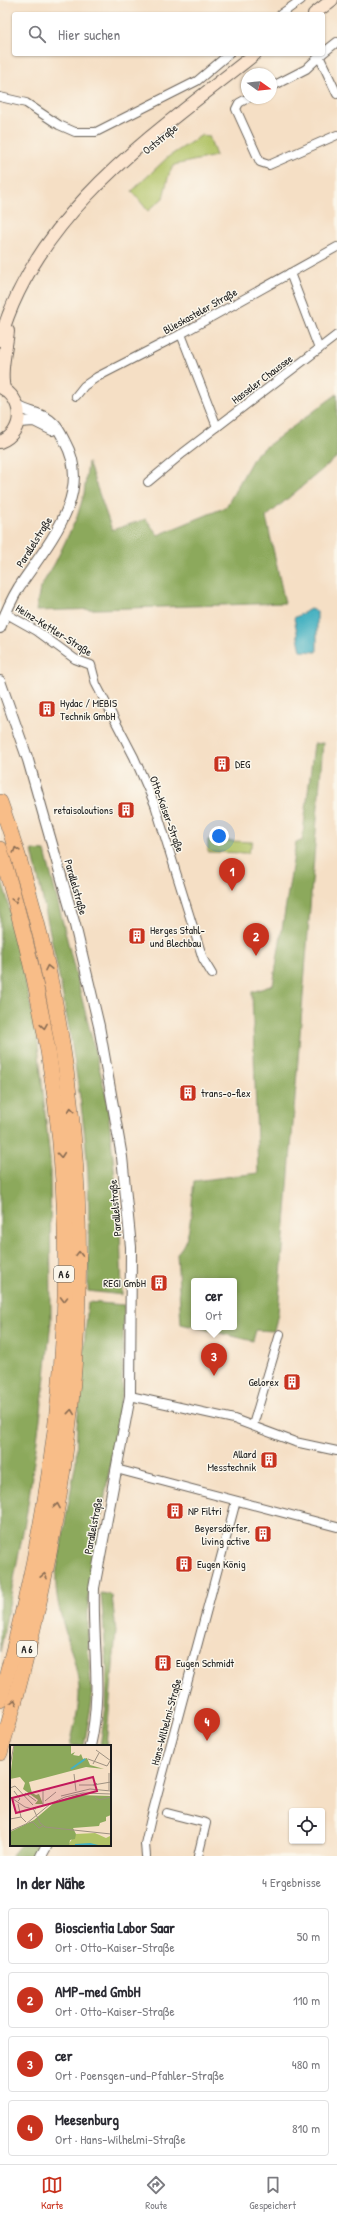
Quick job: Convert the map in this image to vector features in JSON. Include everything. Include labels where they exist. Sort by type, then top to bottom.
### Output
[{"type":"highway","name":"A 6","points":[[0,802],[28,888],[43,943],[60,1026],[74,1134],[78,1182],[79,1246],[78,1319],[67,1451],[51,1544],[36,1614],[0,1753]]},
{"type":"highway","name":"A 6","points":[[0,849],[27,943],[44,1023],[59,1134],[65,1244],[63,1327],[52,1448],[36,1543],[0,1700]]},
{"type":"main road","points":[[307,12],[322,0]]},
{"type":"main road","points":[[317,12],[332,0]]},
{"type":"main road","name":"Oststraße","points":[[0,340],[27,276],[58,228],[112,170],[253,56]]},
{"type":"main road","name":"Oststraße","points":[[58,228],[116,175],[263,56]]},
{"type":"main road","name":"Oststraße","points":[[2,388],[1,379],[8,319]]},
{"type":"main road","points":[[0,442],[11,435],[19,422],[19,407],[16,400],[2,388]]},
{"type":"street","points":[[284,12],[301,0]]},
{"type":"street","points":[[325,52],[337,42]]},
{"type":"street","points":[[0,97],[26,103],[59,125],[75,132],[96,132],[197,81],[227,56]]},
{"type":"street","points":[[277,84],[306,69],[320,56]]},
{"type":"street","points":[[321,56],[337,94]]},
{"type":"street","points":[[241,102],[236,109],[260,162],[264,164],[269,165],[337,135]]},
{"type":"street","name":"Blieskasteler Straße","points":[[76,396],[84,386],[97,377],[181,334],[337,247]]},
{"type":"street","points":[[290,273],[319,349]]},
{"type":"street","points":[[181,334],[217,427]]},
{"type":"street","name":"Hasseler Chaussee","points":[[148,482],[337,335]]},
{"type":"street","name":"Parallelstraße","points":[[0,628],[5,613],[18,588],[54,536],[70,502],[74,474],[73,461],[65,441],[54,424],[42,416],[19,407]]},
{"type":"street","name":"Parallelstraße","points":[[19,422],[34,421],[45,425],[65,441]]},
{"type":"street","name":"Heinz-Kettler-Straße","points":[[5,613],[37,631],[75,659],[91,665]]},
{"type":"street","name":"Otto-Kaiser-Straße","points":[[91,665],[96,684],[134,757],[155,806],[203,959],[212,974]]},
{"type":"street","name":"Parallelstraße","points":[[0,681],[28,760],[75,925],[112,1092],[122,1157],[131,1247],[130,1396],[94,1588],[93,1614],[98,1697],[90,1745]]},
{"type":"street","points":[[253,1425],[280,1334]]},
{"type":"street","points":[[130,1396],[234,1419],[295,1442],[337,1451]]},
{"type":"street","points":[[116,1469],[137,1473],[236,1501],[337,1527]]},
{"type":"street","name":"Hans-Wilhelmi-Straße","points":[[146,1856],[145,1844],[151,1818],[236,1501]]},
{"type":"street","points":[[167,1813],[206,1824],[198,1856]]},
{"type":"street","points":[[41,1856],[46,1846]]},
{"type":"green space","points":[[202,135],[209,136],[216,156],[174,165],[169,174],[163,198],[148,211],[132,191],[168,157]]},
{"type":"green space","points":[[337,394],[337,457],[266,517],[285,603],[36,611],[40,588],[55,563],[77,517],[84,494],[88,462],[112,530],[146,519],[158,535],[226,507],[255,455]]},
{"type":"green space","points":[[323,743],[278,1313],[274,1331],[256,1330],[253,1341],[207,1330],[237,1330],[237,1278],[191,1278],[191,1326],[181,1324],[177,1253],[182,1247],[189,1230],[194,1181],[258,1173],[252,992],[273,985],[296,842],[302,841],[314,744]]},
{"type":"green space","points":[[208,840],[253,842],[248,853],[208,852]]},
{"type":"green space","points":[[32,850],[45,851],[107,1099],[120,1227],[122,1295],[88,1291],[89,1214],[85,1137],[75,1065],[62,993]]},
{"type":"green space","points":[[0,875],[7,897],[37,1035],[50,1160],[51,1322],[41,1412],[27,1511],[0,1652]]},
{"type":"green space","points":[[88,1302],[124,1305],[122,1394],[88,1598],[88,1645],[92,1701],[84,1745],[70,1745],[77,1713],[79,1687],[75,1666],[60,1614],[56,1587],[56,1574],[76,1461],[77,1426]]},
{"type":"green space","points":[[101,1593],[112,1595],[116,1632],[106,1745],[100,1745],[106,1706],[107,1667]]},
{"type":"green space","points":[[19,1846],[39,1846],[34,1856],[11,1856]]},
{"type":"water","points":[[310,609],[317,611],[317,652],[301,651],[294,618]]},
{"type":"place","name":"Hydac / MEBIS Technik GmbH","points":[[47,709]]},
{"type":"place","name":"DEG","points":[[222,764]]},
{"type":"place","name":"retaisoloutions","points":[[126,810]]},
{"type":"place","name":"Bioscientia Labor Saar","points":[[232,891]]},
{"type":"place","name":"Herges Stahl- und Blechbau","points":[[137,936]]},
{"type":"place","name":"AMP-med GmbH","points":[[256,956]]},
{"type":"place","name":"trans-o-flex","points":[[188,1093]]},
{"type":"place","name":"REGI GmbH","points":[[159,1283]]},
{"type":"place","name":"cer","points":[[214,1376]]},
{"type":"place","name":"Gelorex","points":[[292,1382]]},
{"type":"place","name":"Allard Messtechnik","points":[[269,1460]]},
{"type":"place","name":"NP Filtri","points":[[175,1511]]},
{"type":"place","name":"Beyersdörfer, living active","points":[[263,1534]]},
{"type":"place","name":"Eugen König","points":[[184,1564]]},
{"type":"place","name":"Eugen Schmidt","points":[[163,1663]]},
{"type":"place","name":"Meesenburg","points":[[207,1741]]}]
